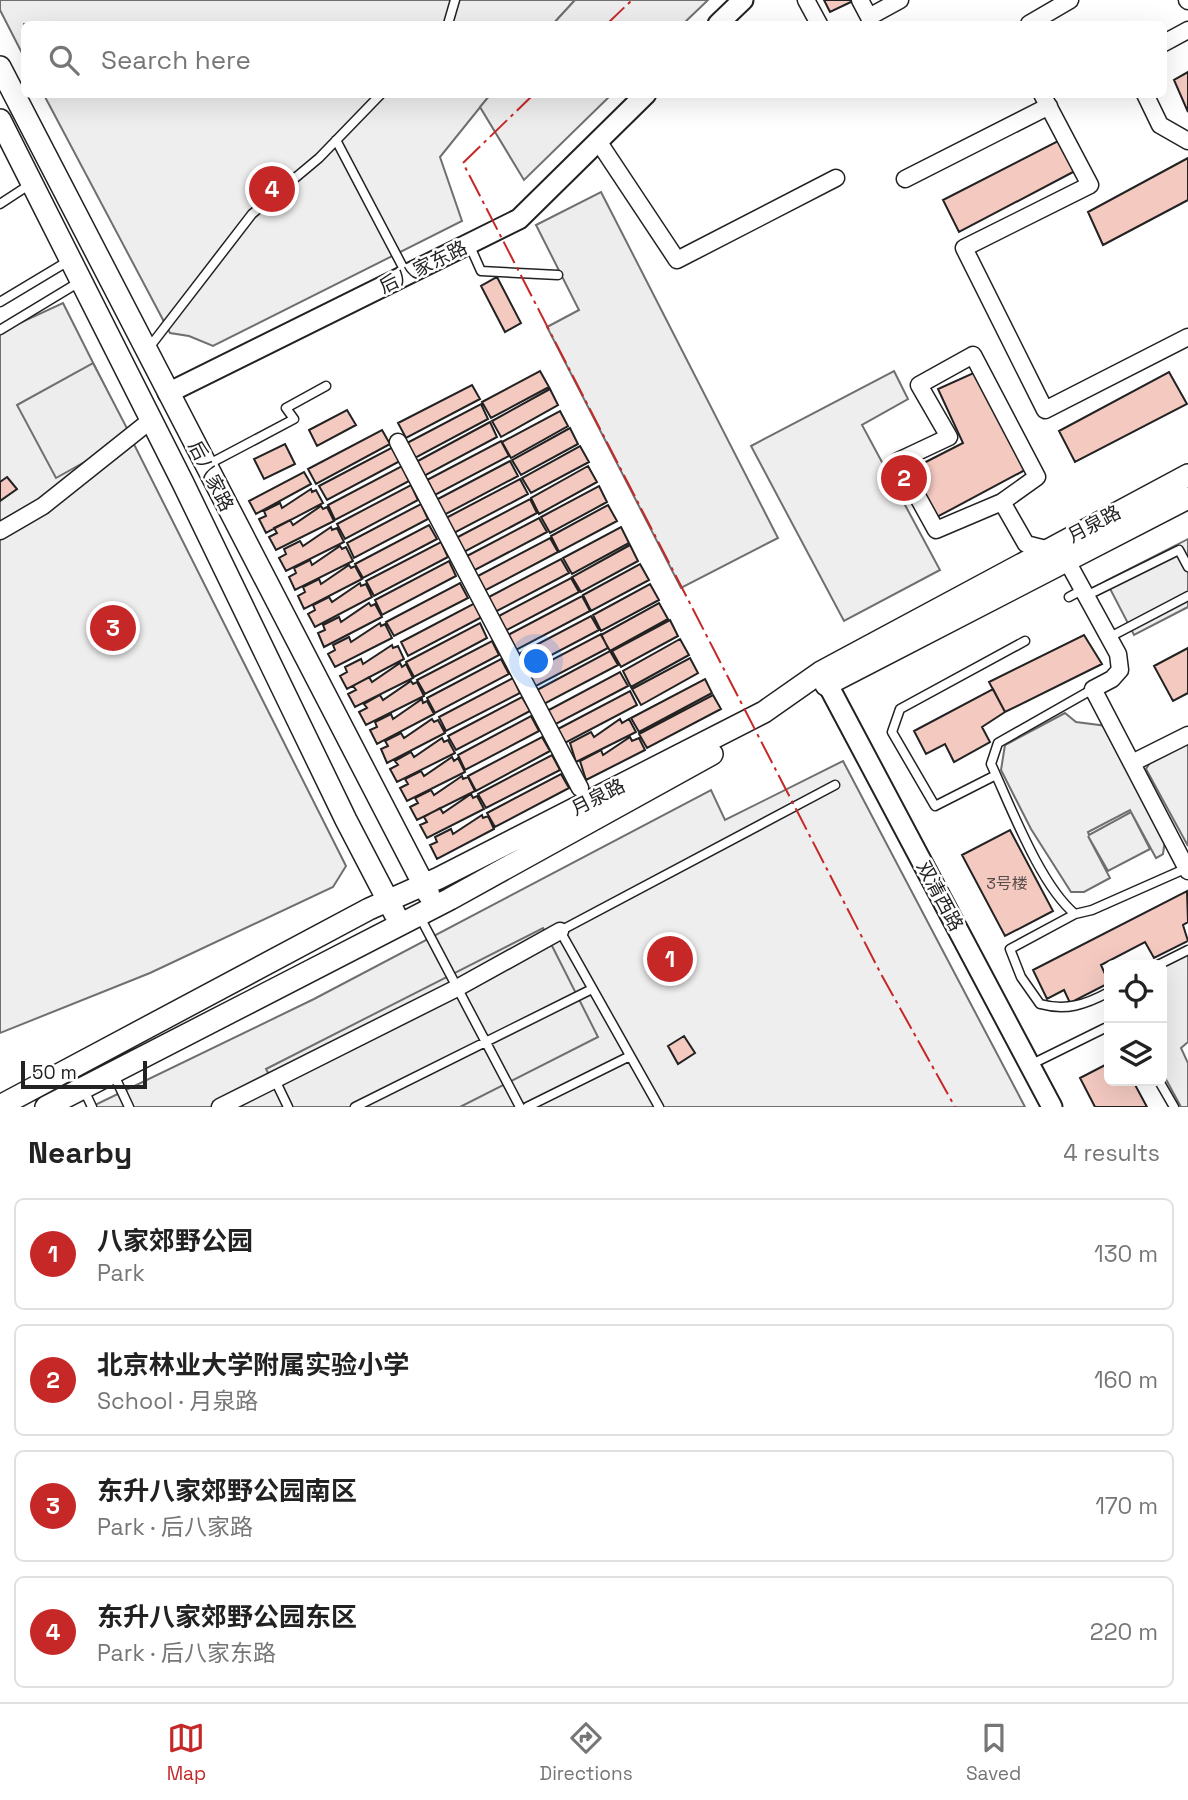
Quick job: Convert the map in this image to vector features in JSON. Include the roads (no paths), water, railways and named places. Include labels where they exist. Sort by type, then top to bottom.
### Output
[{"type":"main road","name":"后八家路","points":[[0,67],[423,885],[418,915],[388,901],[0,120]]},
{"type":"main road","name":"月泉路","points":[[0,1106],[388,901],[764,712],[821,672],[1188,475]]},
{"type":"main road","name":"月泉路","points":[[46,1107],[88,1097],[113,1072],[418,915],[773,720],[828,685],[1188,498]]},
{"type":"street","points":[[721,21],[743,0]]},
{"type":"street","points":[[806,0],[816,21]]},
{"type":"street","points":[[860,0],[876,21],[900,0]]},
{"type":"street","points":[[1034,21],[1070,0]]},
{"type":"street","points":[[1167,41],[1188,30]]},
{"type":"street","name":"后八家东路","points":[[168,393],[519,219],[642,98]]},
{"type":"street","points":[[1147,98],[1160,125],[1188,141]]},
{"type":"street","points":[[905,178],[1046,100],[1090,186],[964,248],[1045,410],[1188,337]]},
{"type":"street","points":[[598,141],[677,260],[836,178]]},
{"type":"street","points":[[973,355],[1037,477],[1002,502],[936,530],[898,461],[949,437],[919,385],[973,355]]},
{"type":"street","points":[[0,531],[43,506],[151,420]]},
{"type":"street","points":[[398,442],[580,788]]},
{"type":"street","points":[[1002,502],[1026,544],[1046,549]]},
{"type":"street","points":[[1067,561],[1079,594],[1118,654],[1121,670],[1112,679],[1093,689],[1187,869]]},
{"type":"street","name":"双清西路","points":[[828,685],[1052,1107]]},
{"type":"street","points":[[1132,764],[1188,734]]},
{"type":"street","points":[[220,1107],[457,988],[561,931]]},
{"type":"lane","points":[[448,21],[455,0]]},
{"type":"lane","points":[[146,350],[211,271],[252,214],[336,140],[378,98]]},
{"type":"lane","points":[[336,140],[407,275]]},
{"type":"lane","points":[[0,204],[32,183]]},
{"type":"lane","points":[[469,244],[481,271],[558,275]]},
{"type":"lane","points":[[0,302],[70,260]]},
{"type":"lane","points":[[0,330],[81,281]]},
{"type":"lane","points":[[206,465],[294,419],[286,408],[326,386]]},
{"type":"lane","points":[[1079,594],[1179,550],[1188,567]]},
{"type":"lane","points":[[1108,638],[1188,596]]},
{"type":"lane","points":[[996,775],[935,806],[892,732],[900,709],[1025,641]]},
{"type":"lane","points":[[1075,914],[1060,902],[991,764],[998,743],[1093,689]]},
{"type":"lane","points":[[659,1107],[561,931],[835,785]]},
{"type":"lane","points":[[1104,995],[1090,1003],[1060,1010],[1040,1004],[1021,977],[1010,949],[1075,914],[1092,910],[1187,869]]},
{"type":"lane","points":[[418,915],[520,1107]]},
{"type":"lane","points":[[1167,960],[1188,950]]},
{"type":"lane","points":[[355,1107],[592,989]]},
{"type":"lane","points":[[1030,1065],[1104,1028]]},
{"type":"lane","points":[[527,1107],[630,1056]]},
{"type":"lane","points":[[113,1072],[128,1107]]},
{"type":"lane","points":[[275,1080],[288,1107]]},
{"type":"lane","points":[[1161,1086],[1174,1107]]},
{"type":"place","name":"东升八家郊野公园东区","points":[[272,189]]},
{"type":"place","name":"北京林业大学附属实验小学","points":[[904,478]]},
{"type":"place","name":"东升八家郊野公园南区","points":[[113,628]]},
{"type":"place","name":"八家郊野公园","points":[[670,959]]}]
